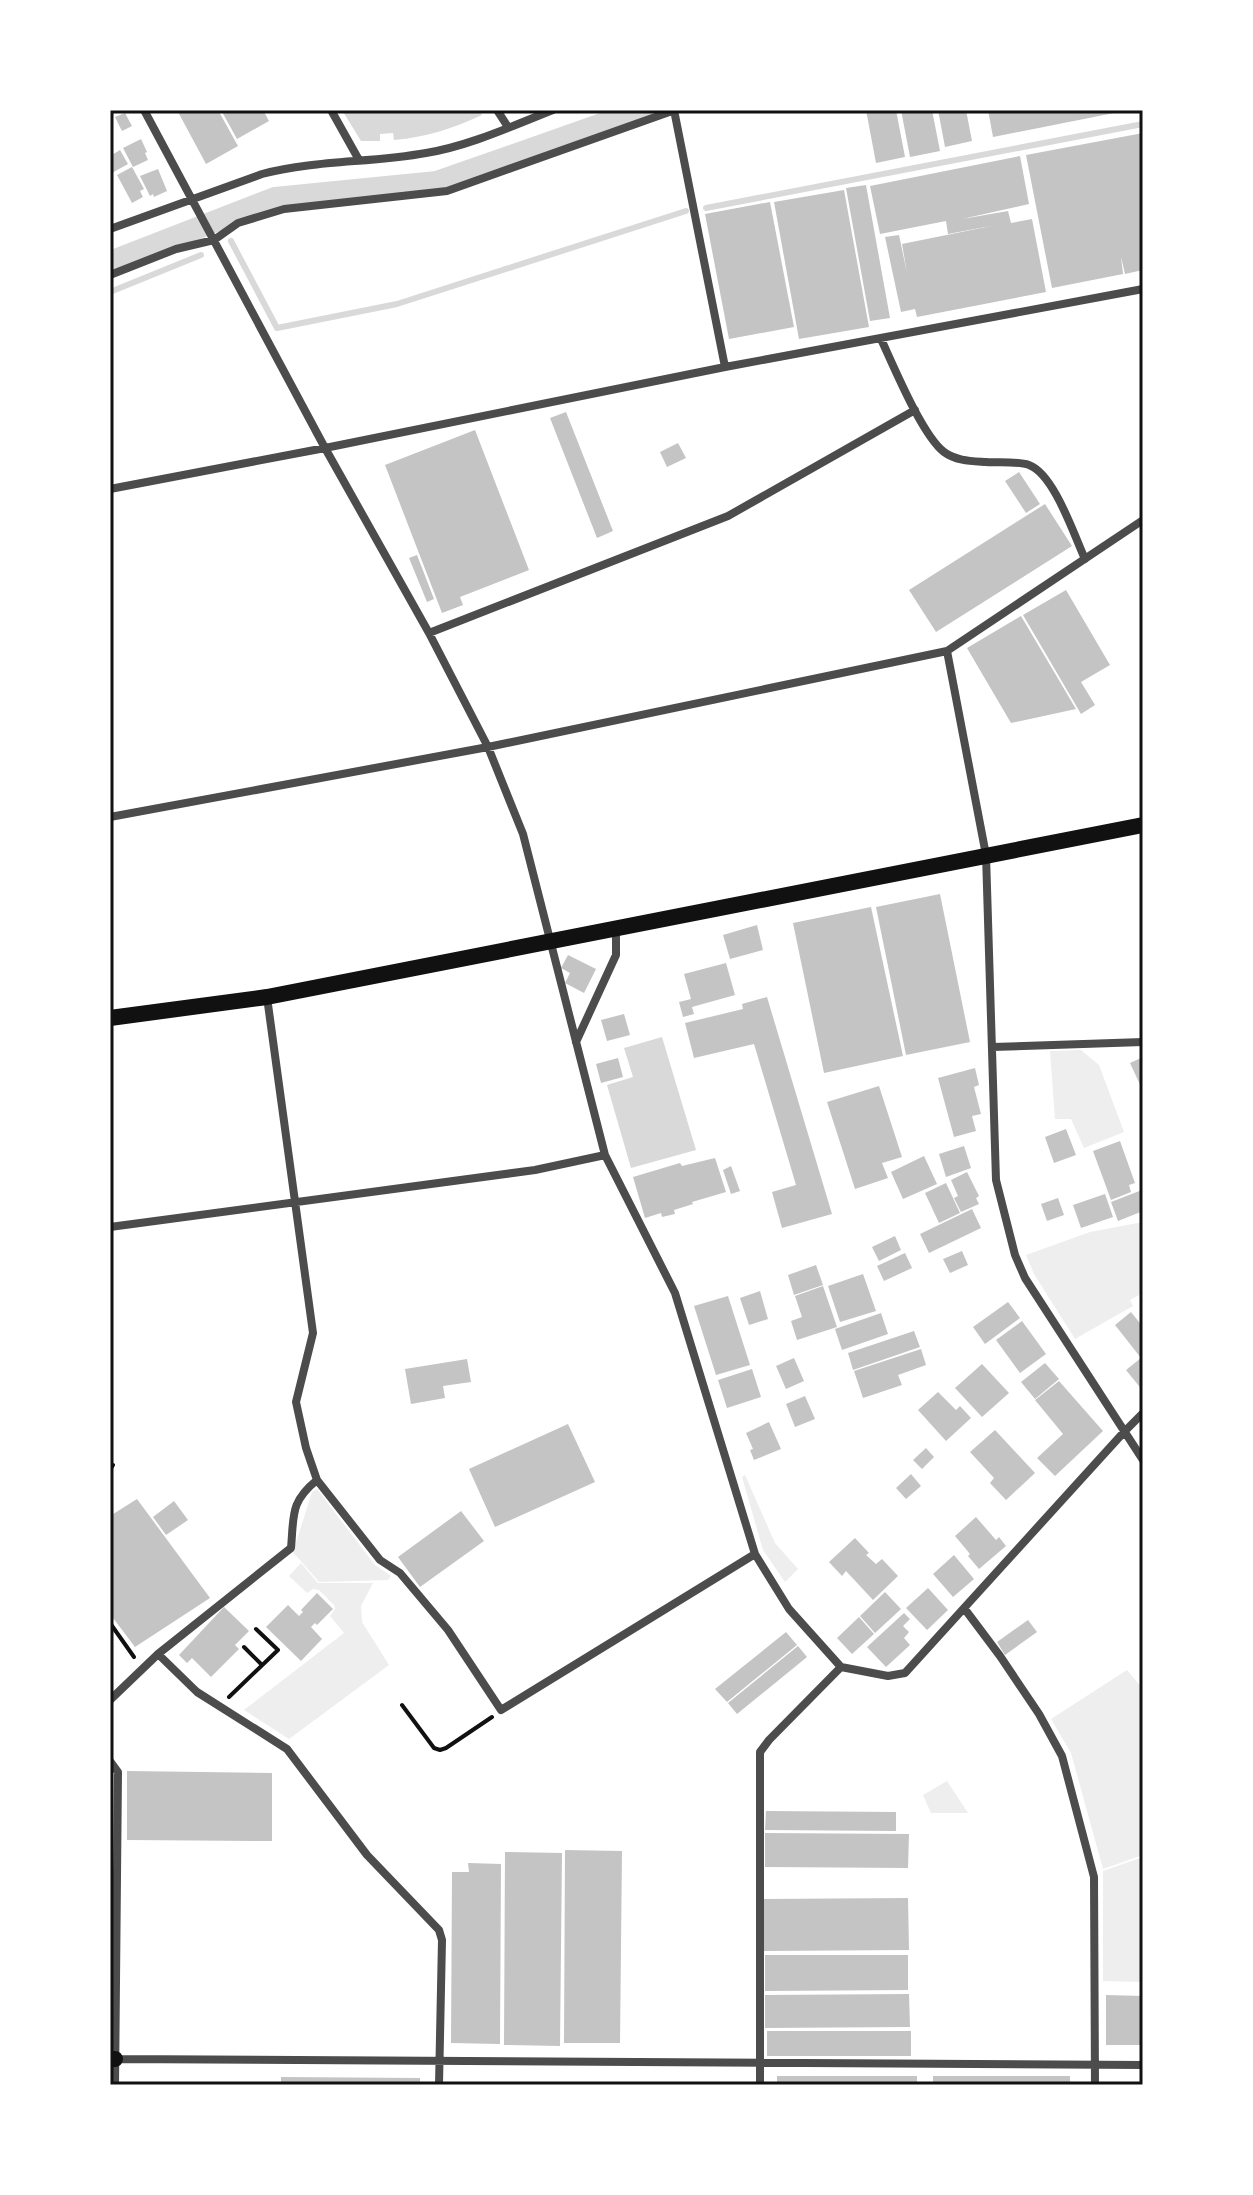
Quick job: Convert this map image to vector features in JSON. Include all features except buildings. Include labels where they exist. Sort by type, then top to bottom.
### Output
[{"type":"main road","points":[[110,1018],[267,997],[1143,825]]},
{"type":"street","points":[[144,110],[488,747],[523,834],[605,1155],[675,1293],[755,1554],[789,1609],[841,1667],[888,1676],[905,1673],[1143,1413]]},
{"type":"street","points":[[331,110],[359,160]]},
{"type":"street","points":[[497,110],[508,127]]},
{"type":"street","points":[[110,229],[286,167],[428,153],[553,110]]},
{"type":"street","points":[[110,275],[238,223],[284,209],[447,191],[675,110],[725,367]]},
{"type":"street","points":[[110,489],[725,367],[1143,289]]},
{"type":"street","points":[[881,339],[915,410],[937,446],[960,460],[1027,465],[1040,472],[1050,483],[1085,559]]},
{"type":"street","points":[[429,633],[728,516],[915,410]]},
{"type":"street","points":[[110,817],[488,747],[947,651],[1143,520]]},
{"type":"street","points":[[947,651],[986,855],[996,1180],[1015,1255],[1025,1278],[1143,1460]]},
{"type":"street","points":[[576,1042],[616,955],[616,928]]},
{"type":"street","points":[[267,997],[313,1333],[296,1402],[306,1448],[317,1480],[380,1560],[400,1573],[448,1630],[501,1710],[755,1554]]},
{"type":"street","points":[[992,1047],[1143,1042]]},
{"type":"street","points":[[110,1227],[535,1170],[605,1155]]},
{"type":"street","points":[[110,1700],[158,1654],[291,1548],[295,1505],[304,1490],[317,1480]]},
{"type":"street","points":[[964,1608],[1039,1714],[1062,1756],[1094,1877],[1095,2085]]},
{"type":"street","points":[[158,1654],[197,1692],[287,1749],[367,1855],[439,1930],[442,1940],[439,2085]]},
{"type":"street","points":[[760,2085],[760,1752],[841,1667]]},
{"type":"street","points":[[110,1761],[118,1772],[115,2085]]},
{"type":"street","points":[[113,2059],[1143,2065]]},
{"type":"path","points":[[110,1623],[143,1669]]},
{"type":"path","points":[[224,1702],[278,1650],[256,1629]]},
{"type":"path","points":[[244,1647],[262,1665]]},
{"type":"path","points":[[402,1705],[434,1748],[440,1750],[501,1710]]},
{"type":"shaded area","points":[[342,110],[479,110],[482,115],[417,137],[394,140],[393,133],[380,134],[380,141],[361,141]]},
{"type":"shaded area","points":[[662,1037],[696,1150],[631,1168],[607,1085],[633,1077],[624,1048]]},
{"type":"shaded area","points":[[1081,1050],[1099,1065],[1124,1132],[1084,1148],[1071,1119],[1055,1119],[1050,1051]]},
{"type":"shaded area","points":[[1143,1222],[1143,1293],[1130,1300],[1133,1306],[1075,1339],[1034,1274],[1026,1255],[1090,1232]]},
{"type":"shaded area","points":[[745,1475],[775,1543],[798,1569],[785,1582],[763,1550],[742,1477]]},
{"type":"shaded area","points":[[317,1489],[375,1565],[391,1576],[388,1580],[319,1582],[293,1552],[312,1492]]},
{"type":"shaded area","points":[[301,1563],[318,1583],[373,1583],[361,1606],[362,1622],[389,1665],[289,1739],[244,1710],[344,1633],[330,1616],[334,1605],[319,1590],[313,1589],[307,1593],[289,1576]]},
{"type":"shaded area","points":[[1127,1670],[1143,1689],[1143,1855],[1103,1869],[1071,1753],[1051,1719]]},
{"type":"shaded area","points":[[947,1781],[968,1813],[931,1813],[923,1795]]},
{"type":"shaded area","points":[[1143,1857],[1143,1982],[1103,1981],[1103,1871]]},
{"type":"waterway","points":[[110,262],[275,198],[437,182],[642,110]]},
{"type":"waterway","points":[[706,208],[1143,124]]},
{"type":"waterway","points":[[231,241],[277,328],[397,304],[686,211]]},
{"type":"waterway","points":[[110,292],[201,255]]}]
